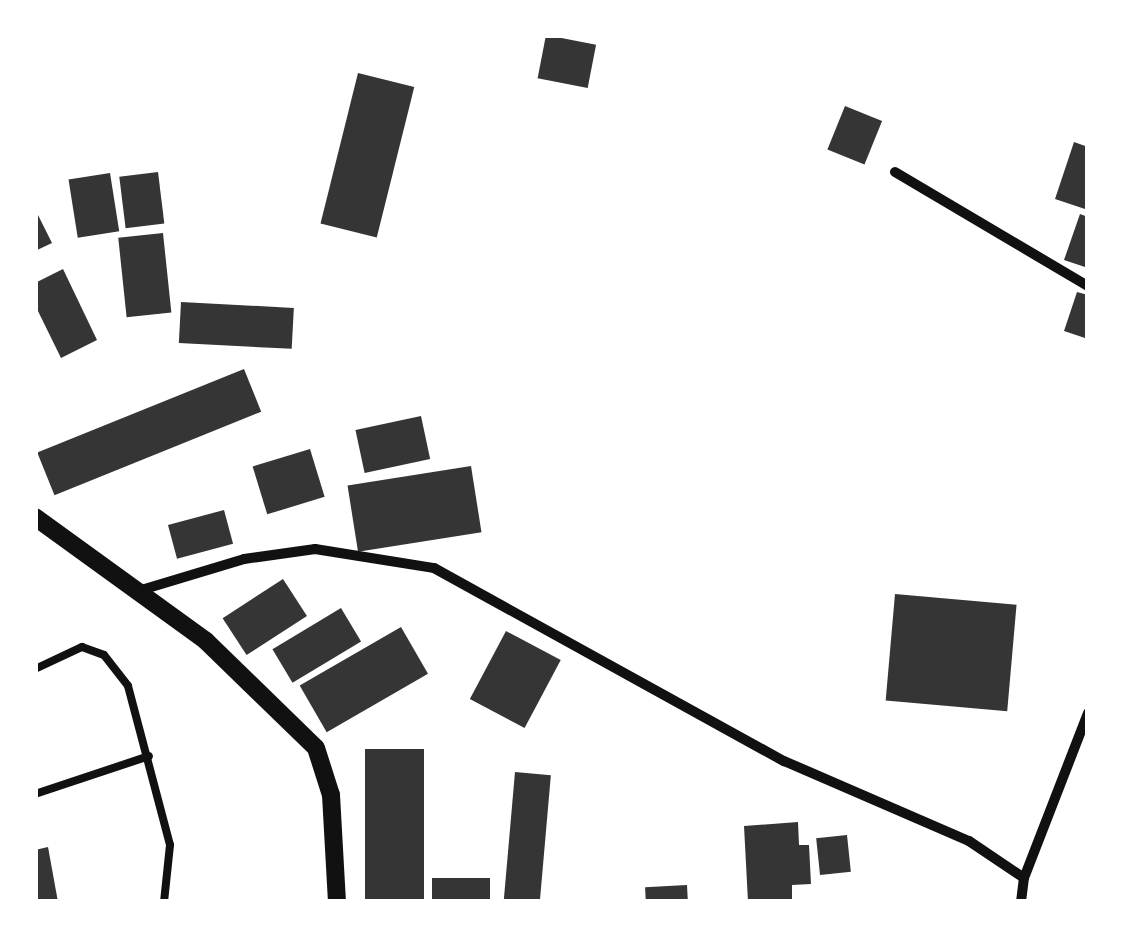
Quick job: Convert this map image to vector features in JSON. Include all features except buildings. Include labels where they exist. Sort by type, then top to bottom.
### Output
[{"type":"street","points":[[895,172],[1088,286]]},
{"type":"street","points":[[35,517],[206,641],[316,748],[330,794],[337,902]]},
{"type":"street","points":[[138,590],[244,559],[315,549],[434,568],[784,760],[969,841],[1024,878]]},
{"type":"street","points":[[1021,902],[1024,878],[1088,713]]},
{"type":"lane","points":[[35,668],[82,647],[104,654],[128,686],[170,845],[164,902]]},
{"type":"lane","points":[[35,794],[149,756]]}]
